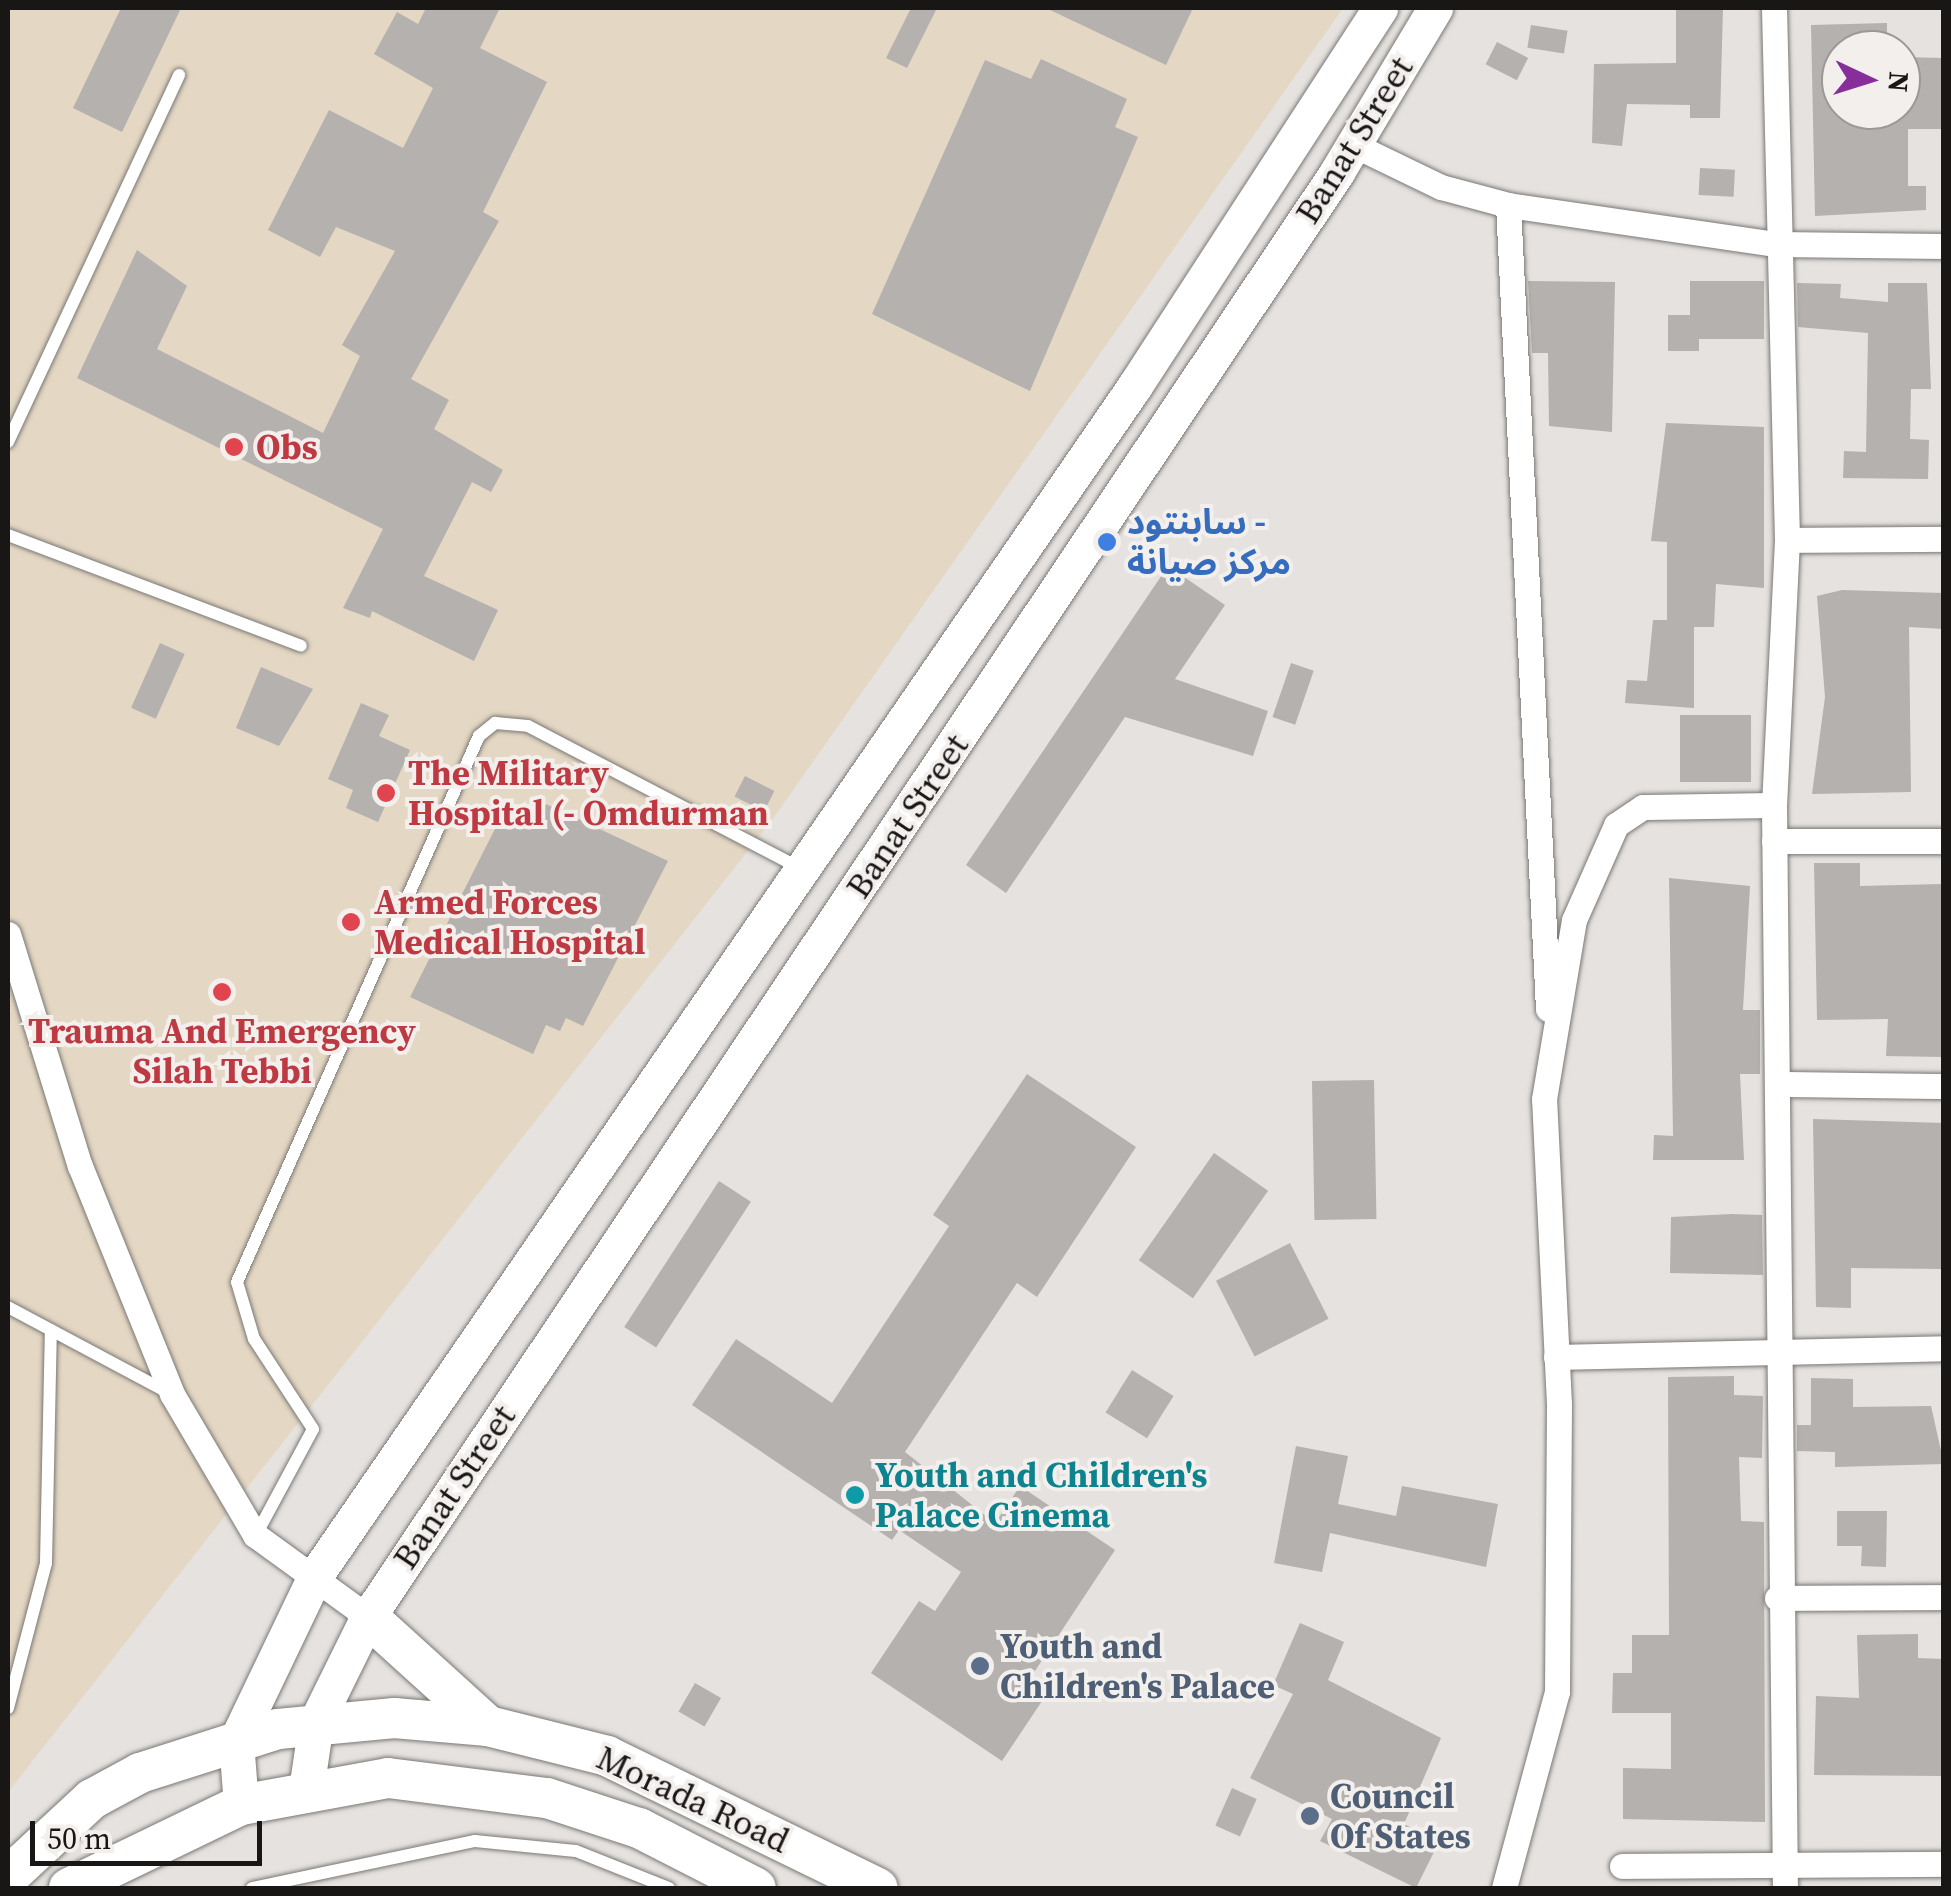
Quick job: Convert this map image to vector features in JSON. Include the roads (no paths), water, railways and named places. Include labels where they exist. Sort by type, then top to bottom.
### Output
[{"type":"main road","name":"Banat Street","points":[[236,1741],[315,1576],[804,870],[1380,8]]},
{"type":"main road","name":"Banat Street","points":[[306,1790],[316,1722],[368,1617],[1354,145],[1435,8]]},
{"type":"main road","points":[[368,1617],[488,1726]]},
{"type":"main road","name":"Morada Road","points":[[8,1877],[92,1799],[236,1741],[316,1722],[488,1726],[664,1778],[878,1888]]},
{"type":"main road","points":[[236,1741],[241,1804]]},
{"type":"main road","name":"Morada Road","points":[[69,1888],[241,1804],[388,1778],[547,1798],[639,1828],[756,1888]]},
{"type":"street","points":[[1774,8],[1776,244],[1787,540],[1774,806],[1781,1350],[1777,1598],[1785,1878]]},
{"type":"street","points":[[1354,145],[1440,187],[1508,205],[1776,244],[1944,246]]},
{"type":"street","points":[[1504,1888],[1557,1692],[1550,1044],[1508,205]]},
{"type":"street","points":[[1787,540],[1944,539]]},
{"type":"street","points":[[1550,1044],[1574,920],[1616,825],[1643,807],[1674,803],[1774,806]]},
{"type":"street","points":[[1774,840],[1944,841]]},
{"type":"street","points":[[8,934],[80,1166],[172,1394],[255,1535],[368,1617]]},
{"type":"street","points":[[1779,1084],[1944,1086]]},
{"type":"street","points":[[1556,1358],[1944,1348]]},
{"type":"street","points":[[1777,1598],[1944,1597]]},
{"type":"street","points":[[1622,1866],[1785,1878],[1944,1864]]},
{"type":"lane","points":[[8,442],[179,75]]},
{"type":"lane","points":[[8,534],[301,646]]},
{"type":"lane","points":[[255,1535],[313,1429],[254,1339],[237,1282],[479,736],[496,723],[528,726],[804,870]]},
{"type":"lane","points":[[8,1307],[172,1394]]},
{"type":"lane","points":[[8,1708],[46,1563],[51,1330]]},
{"type":"lane","points":[[257,1888],[474,1841],[576,1851],[669,1888]]},
{"type":"place","name":"Obs","points":[[234,447]]},
{"type":"place","name":"سابنتود - مركز صيانة","points":[[1107,542]]},
{"type":"place","name":"The Military Hospital (- Omdurman","points":[[386,793]]},
{"type":"place","name":"Armed Forces Medical Hospital","points":[[351,922]]},
{"type":"place","name":"Trauma And Emergency Silah Tebbi","points":[[222,992]]},
{"type":"place","name":"Youth and Children's Palace Cinema","points":[[855,1495]]},
{"type":"place","name":"Youth and Children's Palace","points":[[980,1666]]},
{"type":"place","name":"Council Of States","points":[[1310,1816]]}]
